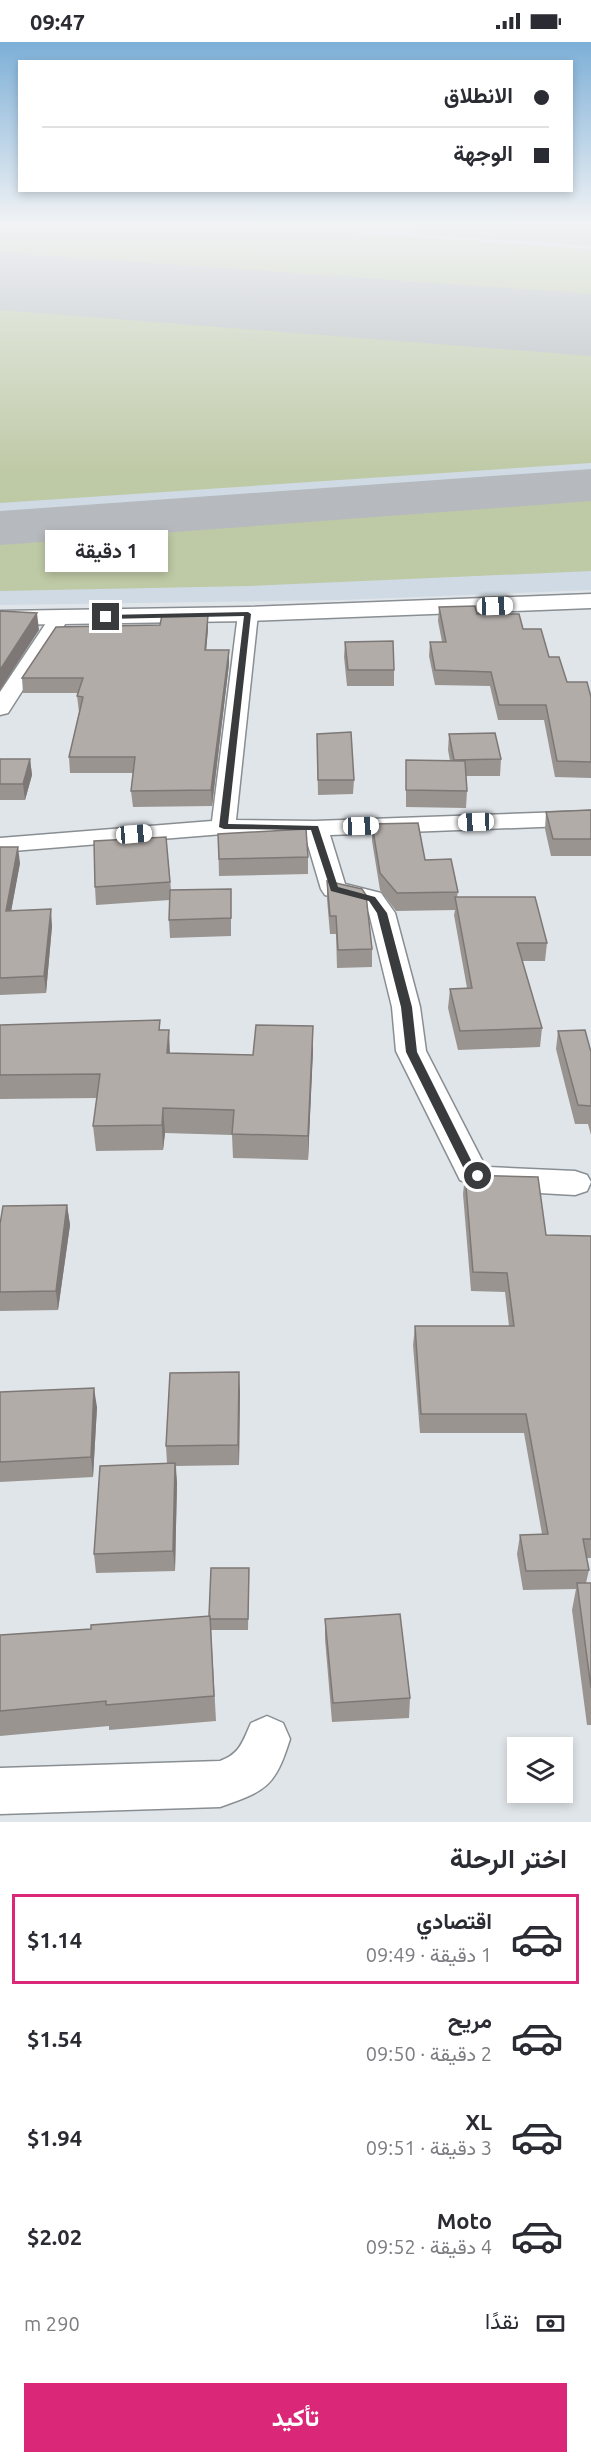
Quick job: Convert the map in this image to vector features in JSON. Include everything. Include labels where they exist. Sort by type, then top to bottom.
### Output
[{"type":"main road","points":[[0,618],[248,614],[591,601]]},
{"type":"street","points":[[224,827],[248,614]]},
{"type":"street","points":[[0,708],[59,618]]},
{"type":"street","points":[[0,844],[224,827],[315,828],[591,818]]},
{"type":"street","points":[[315,828],[334,889],[372,899],[382,913],[406,1007],[411,1052],[472,1172],[484,1178],[575,1183]]},
{"type":"street","points":[[0,1791],[220,1784],[252,1771],[261,1757],[267,1739]]},
{"type":"shaded area","points":[[0,308],[591,308],[591,590],[343,600],[0,605]]},
{"type":"green space","points":[[0,308],[106,308],[591,345],[591,463],[0,503]]},
{"type":"green space","points":[[591,500],[591,571],[249,586],[0,591],[0,544]]},
{"type":"building","points":[[475,606],[477,614],[519,614],[523,629],[541,629],[549,657],[559,657],[567,682],[587,682],[591,697],[591,762],[557,761],[546,705],[499,705],[491,672],[435,670],[430,642],[446,642],[439,607]]},
{"type":"building","points":[[0,611],[37,613],[0,670]]},
{"type":"building","points":[[162,615],[208,615],[205,650],[229,650],[211,790],[131,791],[135,757],[69,757],[83,697],[77,696],[83,678],[22,678],[56,627],[160,625]]},
{"type":"building","points":[[393,641],[394,670],[348,670],[345,642]]},
{"type":"building","points":[[351,732],[354,780],[318,780],[317,734]]},
{"type":"building","points":[[495,733],[501,759],[454,760],[449,734]]},
{"type":"building","points":[[0,759],[30,759],[23,784],[0,784]]},
{"type":"building","points":[[406,760],[465,761],[467,791],[406,790]]},
{"type":"building","points":[[591,810],[591,839],[553,839],[546,812]]},
{"type":"building","points":[[418,823],[425,860],[451,859],[458,892],[397,893],[380,873],[372,824]]},
{"type":"building","points":[[306,829],[308,857],[219,859],[218,834]]},
{"type":"building","points":[[166,837],[170,882],[95,887],[94,841]]},
{"type":"building","points":[[0,847],[18,847],[6,911],[51,909],[44,976],[0,978]]},
{"type":"building","points":[[327,881],[362,889],[366,895],[372,949],[338,950],[336,916],[330,916]]},
{"type":"building","points":[[231,889],[231,918],[169,920],[170,890]]},
{"type":"building","points":[[455,897],[535,897],[547,943],[517,943],[542,1028],[460,1031],[450,989],[472,988]]},
{"type":"building","points":[[160,1020],[159,1030],[169,1030],[167,1053],[253,1055],[256,1025],[313,1026],[308,1136],[232,1134],[234,1110],[163,1108],[162,1125],[93,1126],[100,1074],[0,1075],[0,1025]]},
{"type":"building","points":[[585,1030],[591,1052],[591,1106],[578,1105],[558,1031]]},
{"type":"building","points":[[465,1175],[538,1177],[546,1235],[591,1236],[591,1539],[583,1539],[589,1570],[526,1571],[520,1535],[548,1534],[526,1414],[421,1414],[415,1326],[514,1326],[507,1273],[473,1272]]},
{"type":"building","points":[[67,1205],[56,1291],[0,1292],[0,1224],[3,1206]]},
{"type":"building","points":[[239,1372],[238,1445],[166,1446],[170,1373]]},
{"type":"building","points":[[94,1388],[91,1457],[0,1462],[0,1392]]},
{"type":"building","points":[[175,1463],[173,1551],[94,1554],[100,1466]]},
{"type":"building","points":[[211,1568],[249,1568],[248,1619],[210,1619]]},
{"type":"building","points":[[577,1583],[591,1583],[591,1688]]},
{"type":"building","points":[[400,1614],[410,1698],[333,1703],[325,1619]]},
{"type":"building","points":[[210,1616],[214,1696],[106,1705],[106,1701],[0,1711],[0,1635],[91,1629],[91,1625]]},
{"type":"taxiway","points":[[0,528],[591,485]]},
{"type":"runway","points":[[364,308],[591,325]]},
{"type":"route","points":[[106,617],[248,614],[224,827],[315,828],[334,889],[361,894],[372,899],[382,913],[393,949],[406,1007],[411,1052],[468,1167],[478,1176]]}]
